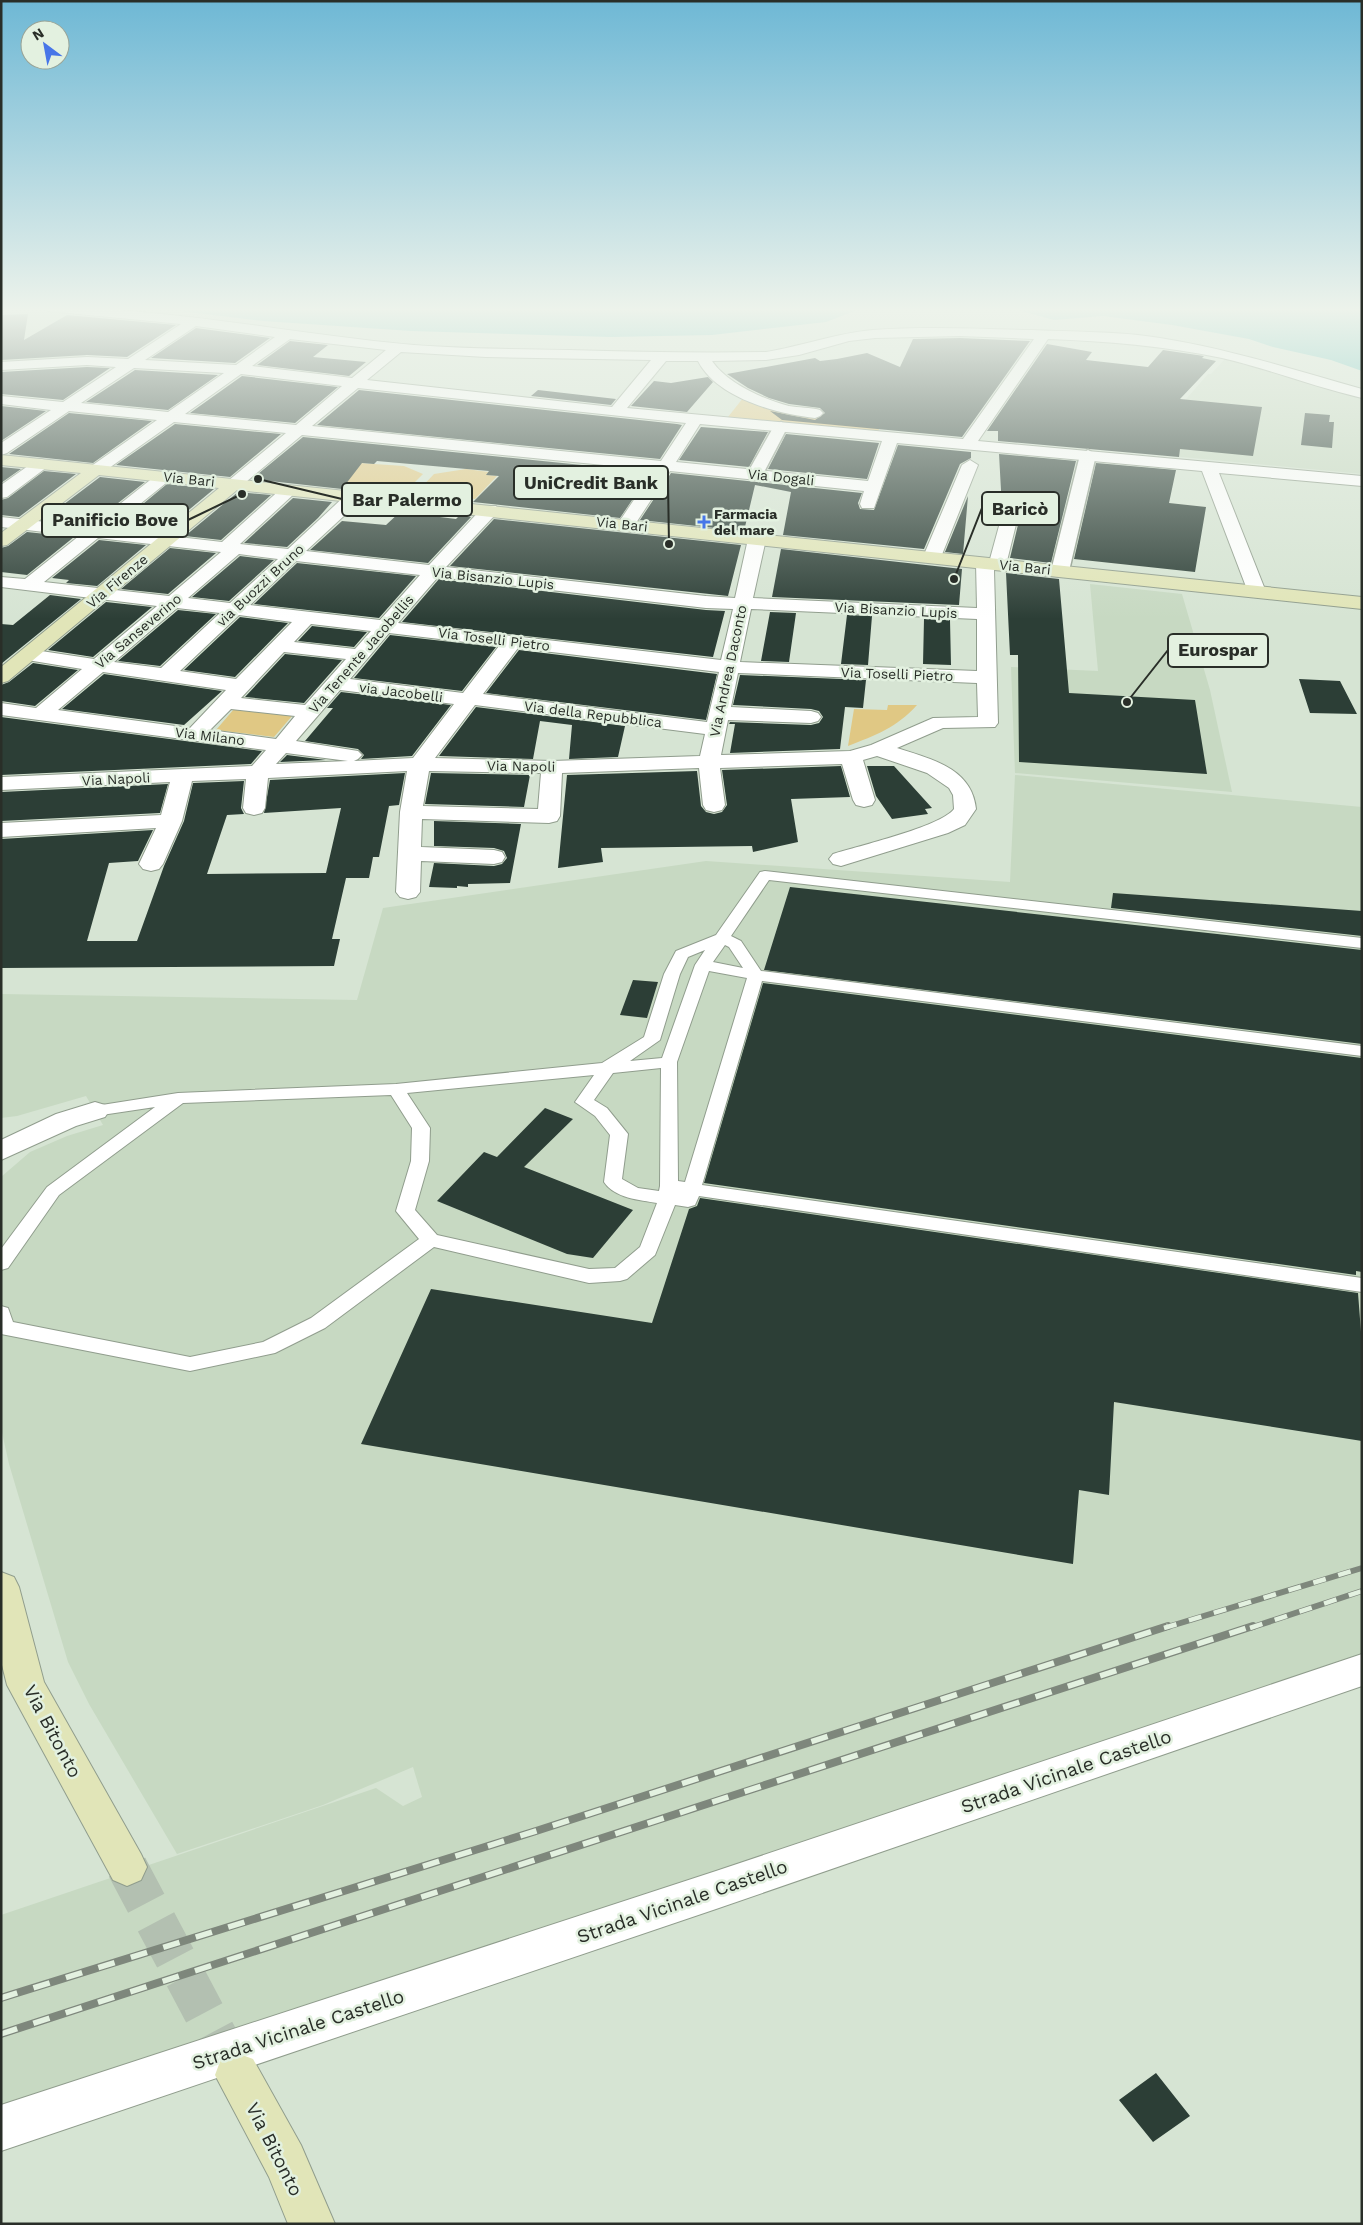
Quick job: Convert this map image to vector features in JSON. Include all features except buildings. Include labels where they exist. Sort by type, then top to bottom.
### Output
[{"type":"main road","name":"Via Bari","points":[[1,460],[1362,603]]},
{"type":"main road","points":[[1,541],[96,470]]},
{"type":"main road","name":"Via Firenze","points":[[1,677],[234,484]]},
{"type":"main road","name":"Via Bitonto","points":[[1,1587],[26,1685],[127,1866]]},
{"type":"main road","name":"Via Bitonto","points":[[237,2075],[285,2160],[312,2224]]},
{"type":"street","points":[[1,450],[62,411]]},
{"type":"street","name":"Via Dogali","points":[[107,411],[874,486]]},
{"type":"street","points":[[96,470],[178,411]]},
{"type":"street","points":[[234,484],[321,411]]},
{"type":"street","points":[[605,411],[786,427],[890,429],[1046,446],[1128,450],[1125,459]]},
{"type":"street","points":[[714,420],[722,411]]},
{"type":"street","points":[[794,411],[833,415]]},
{"type":"street","points":[[972,438],[991,411]]},
{"type":"street","points":[[626,525],[697,418]]},
{"type":"street","points":[[762,475],[786,427]]},
{"type":"street","points":[[868,504],[890,429]]},
{"type":"street","points":[[1046,446],[1088,455],[1210,473],[1267,479],[1362,496]]},
{"type":"street","points":[[1060,571],[1088,455]]},
{"type":"street","points":[[1,493],[41,464]]},
{"type":"street","points":[[932,558],[970,465]]},
{"type":"street","points":[[1210,473],[1257,592]]},
{"type":"street","points":[[29,585],[164,476]]},
{"type":"street","points":[[1267,479],[1362,481]]},
{"type":"street","name":"Via Sanseverino","points":[[41,714],[173,602],[290,490]]},
{"type":"street","name":"via Buozzi Bruno","points":[[166,674],[354,497]]},
{"type":"street","name":"Via Napoli","points":[[1,784],[419,764],[552,767],[852,757],[878,749],[940,722],[988,723],[986,614],[991,564],[1013,504]]},
{"type":"street","name":"Via Tenente Jacobellis","points":[[258,772],[433,571],[490,510]]},
{"type":"street","name":"Via Bisanzio Lupis","points":[[1,522],[706,602],[986,614]]},
{"type":"street","name":"Via Andrea Daconto","points":[[714,804],[709,762],[756,539]]},
{"type":"street","name":"Via Toselli Pietro","points":[[1,582],[730,666],[988,677]]},
{"type":"street","points":[[195,734],[307,617]]},
{"type":"street","points":[[408,892],[411,854],[411,812],[419,764],[513,641]]},
{"type":"street","points":[[280,646],[360,655]]},
{"type":"street","points":[[28,655],[242,686]]},
{"type":"street","name":"via Jacobelli","points":[[335,683],[468,699]]},
{"type":"street","name":"Via della Repubblica","points":[[468,699],[718,721],[811,717]]},
{"type":"street","points":[[226,702],[310,712]]},
{"type":"street","name":"Via Milano","points":[[1,709],[419,764]]},
{"type":"street","points":[[841,859],[940,828],[957,820],[965,809],[964,792],[948,775],[878,749]]},
{"type":"street","points":[[852,757],[864,800]]},
{"type":"street","points":[[411,812],[550,816],[552,767]]},
{"type":"street","points":[[254,808],[258,772]]},
{"type":"street","points":[[151,864],[171,821],[182,776]]},
{"type":"street","points":[[1,830],[171,821]]},
{"type":"street","points":[[411,854],[494,857]]},
{"type":"street","points":[[1,1128],[66,1120],[95,1112]]},
{"type":"street","points":[[1,1151],[66,1120]]},
{"type":"street","name":"Strada Vicinale Castello","points":[[1,2128],[726,1886],[1362,1670]]},
{"type":"lane","points":[[396,1089],[421,1128],[420,1161],[405,1210],[431,1240],[588,1276],[620,1274],[648,1250],[665,1209],[668,1192],[669,1062],[704,965],[765,875],[1362,943]]},
{"type":"lane","points":[[756,975],[735,944],[722,938],[682,954],[672,974],[652,1040],[608,1068],[584,1102],[601,1112],[619,1134],[613,1182],[634,1193],[692,1189],[1362,1286]]},
{"type":"lane","points":[[704,965],[756,975],[1362,1051]]},
{"type":"lane","points":[[692,1189],[756,975]]},
{"type":"lane","points":[[95,1112],[178,1098],[396,1089],[669,1062]]},
{"type":"lane","points":[[1,1263],[52,1192],[178,1098]]},
{"type":"lane","points":[[1,1313],[5,1328],[190,1364],[268,1348],[318,1323],[431,1240]]},
{"type":"shaded area","points":[[733,411],[782,411],[881,426],[878,431],[728,417]]},
{"type":"shaded area","points":[[1176,411],[1362,411],[1362,474],[1139,453]]},
{"type":"shaded area","points":[[359,463],[404,466],[423,474],[405,492],[344,486]]},
{"type":"shaded area","points":[[466,469],[489,472],[486,475],[497,476],[475,499],[416,493],[434,474]]},
{"type":"shaded area","points":[[1090,584],[1182,594],[1210,690],[1232,792],[1015,773],[1011,667],[1098,671]]},
{"type":"shaded area","points":[[888,705],[917,705],[893,725],[848,746],[854,709],[887,710]]},
{"type":"shaded area","points":[[234,709],[292,716],[274,737],[216,730]]},
{"type":"shaded area","points":[[1015,775],[1362,807],[1362,1665],[1,2115],[1,1915],[376,1788],[403,1806],[422,1797],[413,1767],[323,1805],[177,1854],[89,1704],[68,1662],[9,1464],[1,1428],[1,1177],[30,1152],[67,1136],[103,1125],[86,1096],[17,1116],[1,1118],[1,994],[357,1000],[383,908],[706,861],[1010,882]]},
{"type":"tunnel","points":[[127,1867],[233,2067]]},
{"type":"railway","points":[[1164,1628],[1362,1568]]},
{"type":"railway","points":[[1250,1628],[1362,1591]]},
{"type":"railway","points":[[1,1998],[536,1831],[1168,1626]]},
{"type":"railway","points":[[1,2034],[1253,1626]]},
{"type":"place","name":"Bar Palermo","points":[[258,479]]},
{"type":"place","name":"Panificio Bove","points":[[242,494]]},
{"type":"place","name":"Farmacia del mare","points":[[704,522]]},
{"type":"place","name":"UniCredit Bank","points":[[669,544]]},
{"type":"place","name":"Baricò","points":[[954,579]]},
{"type":"place","name":"Eurospar","points":[[1127,702]]}]
